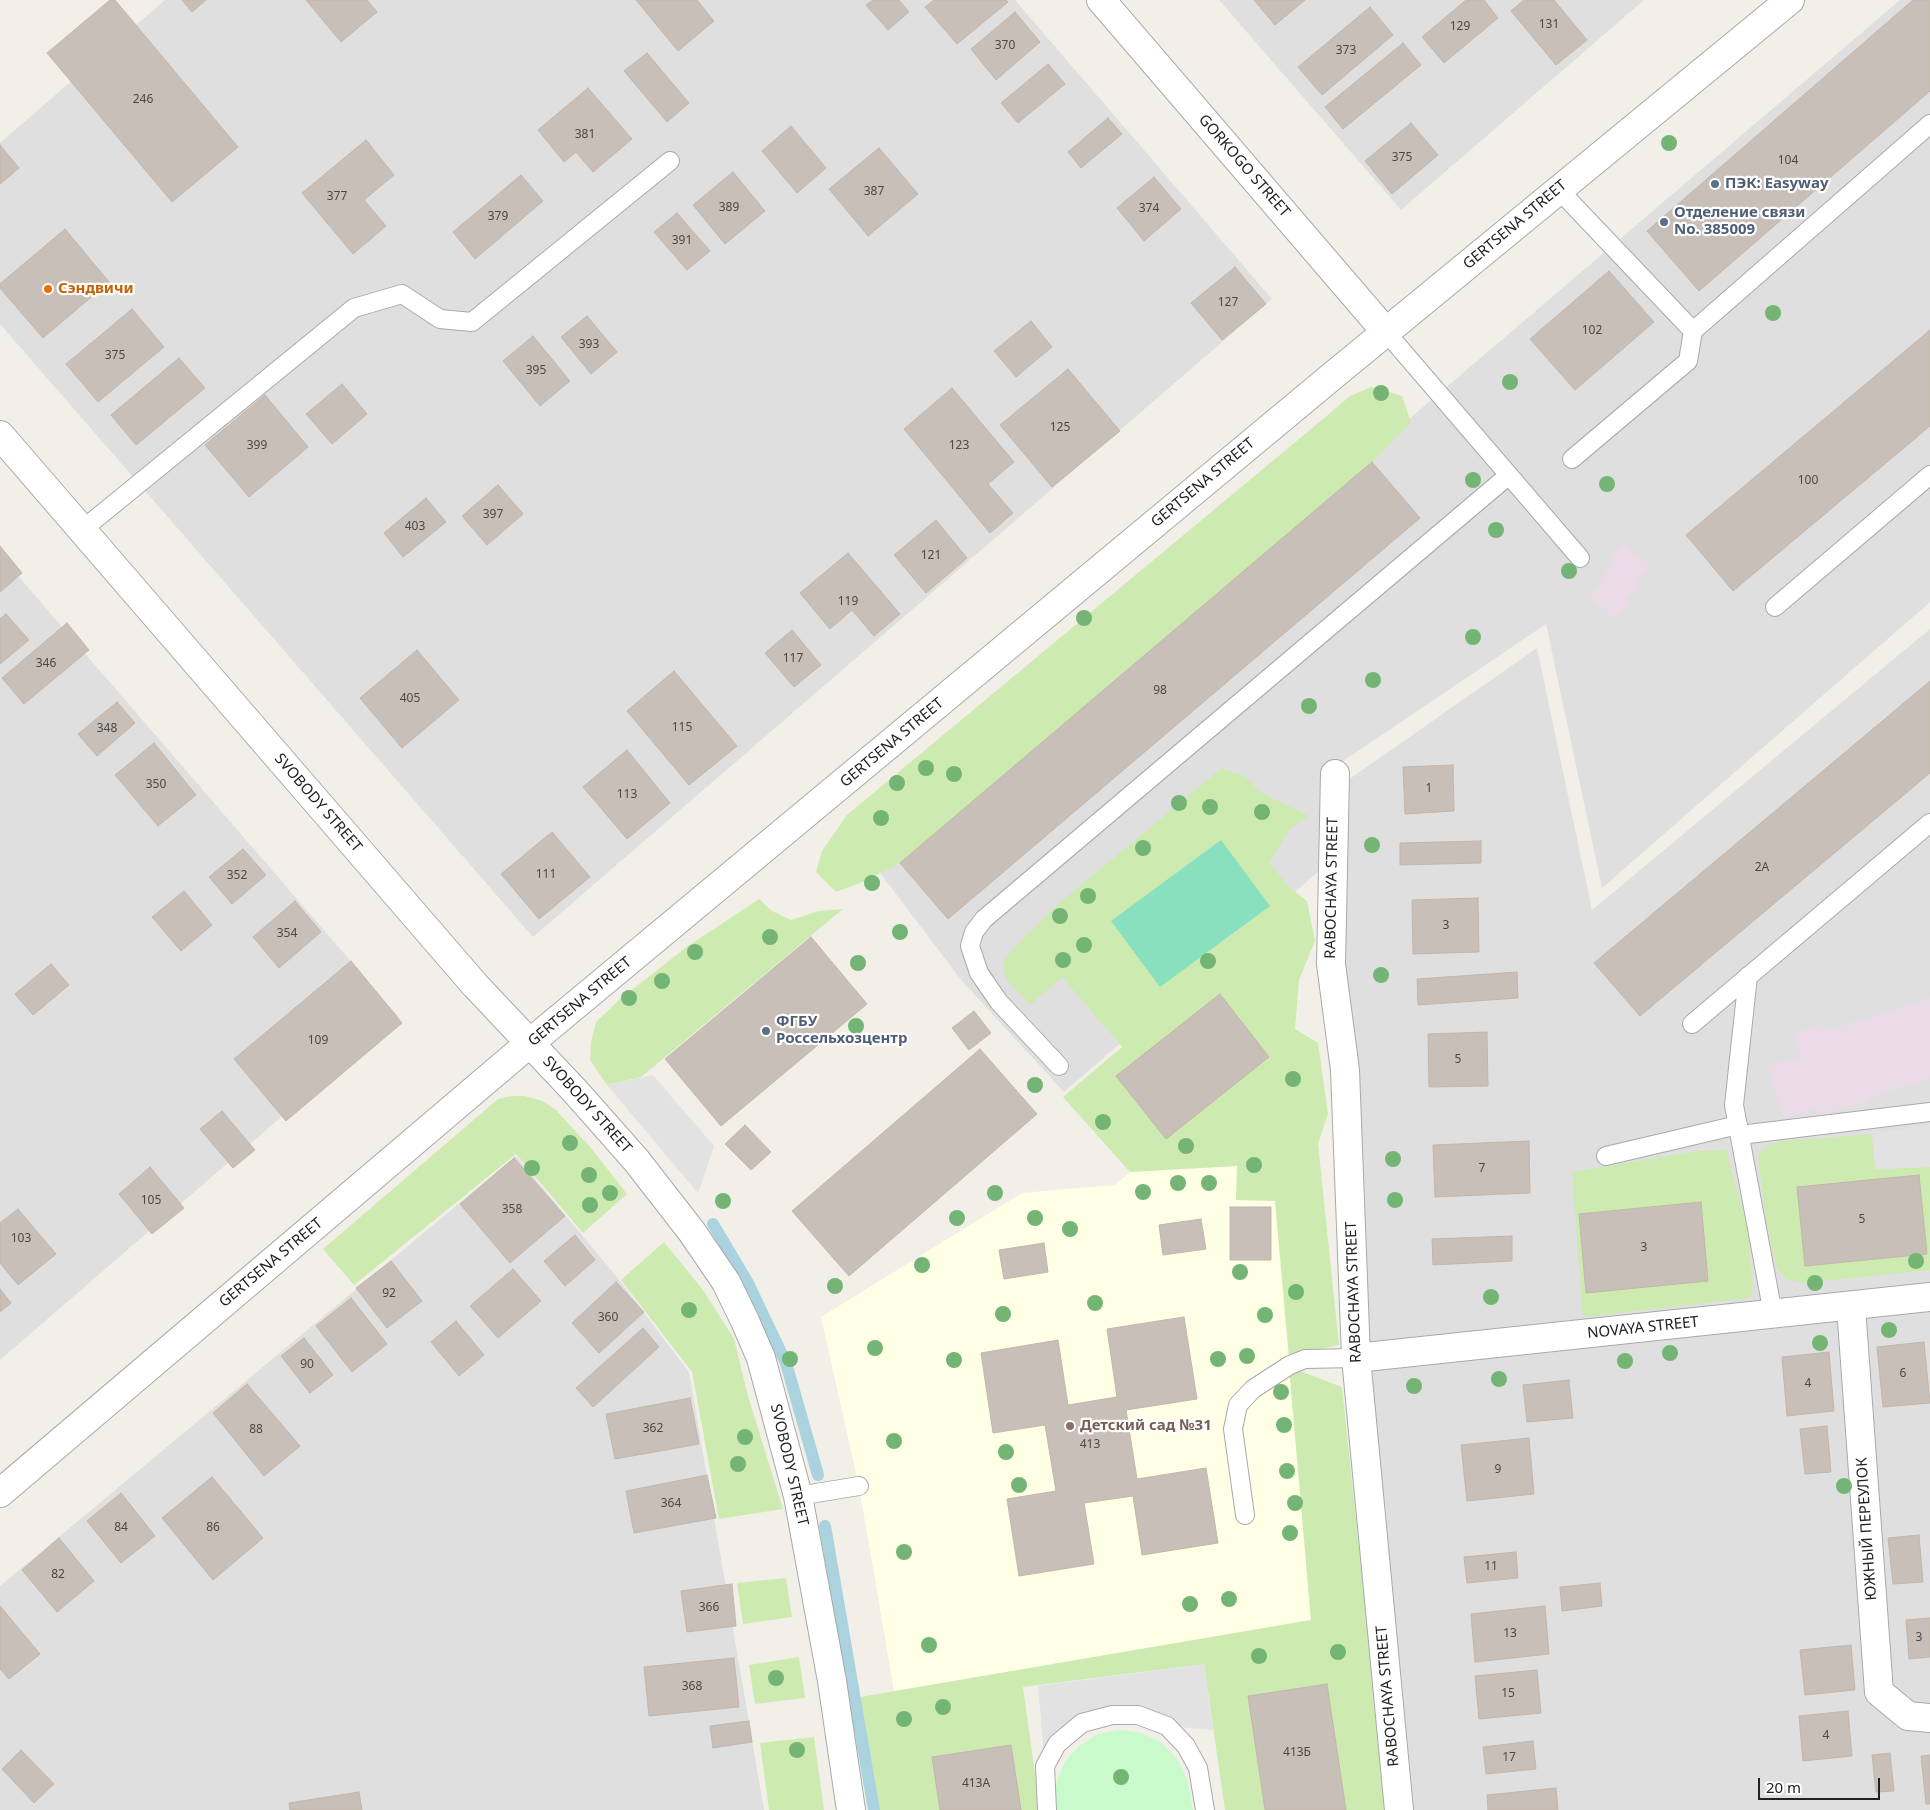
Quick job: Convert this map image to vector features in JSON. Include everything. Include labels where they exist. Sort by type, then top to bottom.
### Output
[{"type":"street","name":"GORKOGO STREET","points":[[1101,0],[1386,332]]},
{"type":"street","name":"GERTSENA STREET","points":[[0,1493],[531,1042],[1558,189],[1790,0]]},
{"type":"street","name":"SVOBODY STREET","points":[[0,436],[475,985],[531,1042],[636,1160],[692,1232],[726,1282],[761,1358],[798,1496],[832,1681],[851,1810]]},
{"type":"street","name":"RABOCHAYA STREET","points":[[1335,774],[1331,964],[1345,1070],[1356,1358],[1399,1810]]},
{"type":"street","name":"NOVAYA STREET","points":[[1356,1358],[1930,1297]]},
{"type":"street","name":"ЮЖНЫЙ ПЕРЕУЛОК","points":[[1850,1307],[1879,1692],[1908,1716],[1930,1718]]},
{"type":"lane","points":[[1572,459],[1688,361],[1693,331],[1930,124]]},
{"type":"lane","points":[[82,530],[354,308],[402,294],[440,319],[472,322],[670,160]]},
{"type":"lane","points":[[1558,189],[1693,331]]},
{"type":"lane","points":[[1386,332],[1580,558]]},
{"type":"lane","points":[[1059,1066],[999,1002],[979,973],[970,946],[974,932],[984,919],[1509,476]]},
{"type":"lane","points":[[1775,607],[1930,476]]},
{"type":"lane","points":[[1692,1024],[1930,823]]},
{"type":"lane","points":[[1748,976],[1734,1104],[1773,1314]]},
{"type":"lane","points":[[1606,1156],[1739,1130],[1930,1112]]},
{"type":"lane","points":[[1245,1515],[1233,1429],[1238,1405],[1253,1389],[1290,1365],[1305,1359],[1356,1358]]},
{"type":"lane","points":[[798,1496],[859,1486]]},
{"type":"lane","points":[[1047,1810],[1045,1766],[1057,1744],[1082,1723],[1112,1716],[1138,1715],[1167,1726],[1186,1746],[1198,1768],[1205,1810]]},
{"type":"shaded area","points":[[165,0],[1015,0],[1272,299],[533,937],[0,324],[0,143]]},
{"type":"shaded area","points":[[1219,0],[1644,0],[1401,210]]},
{"type":"shaded area","points":[[1900,0],[1930,0],[1930,602],[1602,888],[1546,624],[1327,772],[1326,865],[1064,1092],[962,981],[877,869],[1320,495]]},
{"type":"shaded area","points":[[1623,542],[1650,566],[1635,583],[1638,586],[1625,601],[1628,604],[1615,619],[1590,597],[1604,581],[1601,578],[1614,563],[1609,559]]},
{"type":"shaded area","points":[[0,555],[398,1016],[0,1360]]},
{"type":"shaded area","points":[[1930,629],[1930,1810],[1414,1810],[1368,1333],[1343,965],[1348,780],[1537,648],[1592,910]]},
{"type":"shaded area","points":[[1930,998],[1930,1078],[1870,1097],[1870,1100],[1820,1116],[1817,1108],[1784,1118],[1767,1067],[1801,1056],[1794,1034],[1823,1024],[1826,1031]]},
{"type":"shaded area","points":[[653,1075],[714,1146],[698,1193],[607,1085]]},
{"type":"shaded area","points":[[1930,1124],[1930,1167],[1875,1169],[1872,1134]]},
{"type":"shaded area","points":[[516,1156],[617,1277],[689,1372],[764,1810],[0,1810],[0,1586]]},
{"type":"shaded area","name":"Детский сад №31","points":[[1237,1166],[1236,1200],[1275,1201],[1311,1620],[894,1691],[859,1486],[821,1317],[1022,1193],[1115,1185],[1130,1172]]},
{"type":"shaded area","points":[[1204,1664],[1213,1730],[1167,1726],[1138,1715],[1082,1723],[1045,1766],[1038,1686]]},
{"type":"green space","points":[[1371,387],[1402,396],[1411,422],[1372,462],[900,863],[865,881],[836,892],[816,872],[822,851],[847,815],[1350,396]]},
{"type":"green space","points":[[1222,768],[1246,777],[1260,792],[1309,816],[1290,829],[1269,862],[1289,887],[1307,901],[1315,941],[1299,980],[1295,1029],[1318,1043],[1328,1114],[1318,1144],[1339,1345],[1289,1356],[1275,1201],[1236,1200],[1237,1166],[1130,1172],[1063,1097],[1122,1047],[1062,977],[1030,1005],[1005,978],[1003,961],[1020,941],[1058,904]]},
{"type":"green space","points":[[1221,840],[1270,906],[1160,987],[1111,921]]},
{"type":"green space","points":[[759,899],[772,911],[791,920],[819,911],[843,909],[641,1077],[607,1085],[590,1060],[591,1042],[596,1022],[620,999],[688,946]]},
{"type":"green space","points":[[525,1096],[542,1101],[555,1109],[591,1148],[627,1194],[583,1233],[516,1154],[354,1285],[323,1249],[498,1099]]},
{"type":"green space","points":[[1872,1134],[1876,1169],[1930,1167],[1930,1270],[1804,1283],[1786,1279],[1777,1269],[1766,1221],[1758,1155],[1768,1145],[1784,1141]]},
{"type":"green space","points":[[1726,1150],[1747,1226],[1753,1287],[1750,1298],[1583,1317],[1572,1172],[1697,1151]]},
{"type":"green space","points":[[664,1242],[703,1290],[734,1339],[748,1396],[783,1509],[719,1519],[692,1372],[621,1280]]},
{"type":"green space","points":[[1289,1367],[1342,1387],[1387,1810],[1225,1810],[1204,1664],[1023,1687],[1040,1810],[880,1810],[860,1697],[1311,1620]]},
{"type":"green space","points":[[786,1578],[792,1617],[743,1624],[737,1583]]},
{"type":"green space","points":[[799,1657],[805,1698],[755,1704],[749,1665]]},
{"type":"green space","points":[[1120,1730],[1142,1733],[1162,1743],[1177,1759],[1187,1779],[1193,1810],[1056,1810],[1056,1784],[1064,1763],[1079,1746],[1098,1734]]},
{"type":"green space","points":[[814,1737],[824,1810],[769,1810],[760,1743]]},
{"type":"building","points":[[110,0],[115,0],[238,147],[172,202],[47,53]]},
{"type":"building","points":[[182,0],[206,0],[192,12]]},
{"type":"building","points":[[306,0],[367,0],[377,12],[341,42]]},
{"type":"building","points":[[636,0],[697,0],[714,21],[678,51]]},
{"type":"building","points":[[873,0],[899,0],[909,12],[888,30],[866,5]]},
{"type":"building","points":[[934,0],[1006,0],[1008,2],[957,44],[925,7]]},
{"type":"building","points":[[1254,0],[1305,0],[1275,25]]},
{"type":"building","points":[[1466,0],[1484,0],[1498,18],[1444,63],[1422,37]]},
{"type":"building","points":[[1524,0],[1554,0],[1587,40],[1556,65],[1511,11]]},
{"type":"building","points":[[1913,0],[1930,0],[1930,91],[1699,291],[1647,231]]},
{"type":"building","points":[[1370,7],[1393,35],[1322,95],[1298,67]]},
{"type":"building","points":[[1015,12],[1040,42],[996,80],[971,49]]},
{"type":"building","points":[[1403,43],[1421,65],[1343,129],[1325,107]]},
{"type":"building","points":[[647,53],[689,103],[667,122],[624,71]]},
{"type":"building","points":[[1048,64],[1065,84],[1018,123],[1001,103]]},
{"type":"building","points":[[588,88],[632,139],[593,172],[576,152],[564,162],[538,130]]},
{"type":"building","points":[[1108,118],[1122,134],[1081,168],[1068,152]]},
{"type":"building","points":[[1411,123],[1438,155],[1392,194],[1365,161]]},
{"type":"building","points":[[791,126],[826,168],[797,193],[762,151]]},
{"type":"building","points":[[366,140],[394,175],[364,200],[386,226],[353,254],[302,193]]},
{"type":"building","points":[[0,145],[19,168],[0,184]]},
{"type":"building","points":[[879,148],[918,194],[868,236],[829,189]]},
{"type":"building","points":[[733,172],[765,211],[725,244],[693,205]]},
{"type":"building","points":[[521,175],[543,201],[475,259],[453,232]]},
{"type":"building","points":[[1154,177],[1181,209],[1144,241],[1117,208]]},
{"type":"building","points":[[677,213],[710,251],[687,270],[654,232]]},
{"type":"building","points":[[65,229],[109,282],[43,338],[0,288],[0,284]]},
{"type":"building","points":[[1235,267],[1266,304],[1222,340],[1191,303]]},
{"type":"building","points":[[1609,271],[1654,322],[1575,390],[1530,339]]},
{"type":"building","points":[[132,309],[164,347],[98,402],[66,364]]},
{"type":"building","points":[[587,316],[617,352],[591,374],[561,337]]},
{"type":"building","points":[[1031,321],[1052,347],[1016,377],[994,351]]},
{"type":"building","points":[[1930,330],[1930,426],[1733,591],[1686,535]]},
{"type":"building","points":[[533,336],[570,381],[540,406],[503,361]]},
{"type":"building","points":[[179,358],[205,388],[136,445],[111,415]]},
{"type":"building","points":[[1068,369],[1120,431],[1052,487],[1000,425]]},
{"type":"building","points":[[342,384],[367,414],[332,444],[306,414]]},
{"type":"building","points":[[952,388],[1014,462],[988,484],[1013,513],[990,533],[904,429]]},
{"type":"building","points":[[265,395],[308,447],[249,497],[205,445]]},
{"type":"building","points":[[1372,462],[1420,518],[948,919],[900,863]]},
{"type":"building","points":[[498,485],[523,514],[487,545],[462,516]]},
{"type":"building","points":[[426,498],[446,522],[403,557],[384,533]]},
{"type":"building","points":[[936,520],[967,558],[926,593],[894,555]]},
{"type":"building","points":[[0,546],[22,573],[0,592]]},
{"type":"building","points":[[848,553],[900,614],[874,636],[852,610],[830,629],[800,593]]},
{"type":"building","points":[[6,614],[29,640],[0,664],[0,619]]},
{"type":"building","points":[[67,623],[89,650],[24,704],[2,678]]},
{"type":"building","points":[[792,630],[821,665],[794,687],[765,653]]},
{"type":"building","points":[[417,650],[459,700],[402,748],[360,698]]},
{"type":"building","points":[[674,671],[737,746],[689,785],[627,711]]},
{"type":"building","points":[[1930,681],[1930,773],[1640,1016],[1594,963]]},
{"type":"building","points":[[117,702],[135,723],[97,756],[78,734]]},
{"type":"building","points":[[154,743],[196,795],[158,826],[115,775]]},
{"type":"building","points":[[627,750],[670,803],[627,839],[583,787]]},
{"type":"building","points":[[1453,765],[1454,811],[1405,814],[1403,767]]},
{"type":"building","points":[[552,832],[590,877],[539,919],[501,874]]},
{"type":"building","points":[[1481,841],[1481,863],[1400,865],[1400,843]]},
{"type":"building","points":[[243,849],[266,875],[232,904],[209,877]]},
{"type":"building","points":[[184,891],[212,925],[181,951],[152,917]]},
{"type":"building","points":[[1478,898],[1479,952],[1413,954],[1412,900]]},
{"type":"building","points":[[295,901],[321,932],[279,968],[253,937]]},
{"type":"building","name":"ФГБУ Россельхозцентр","points":[[811,937],[867,1004],[721,1126],[665,1059]]},
{"type":"building","points":[[351,961],[402,1023],[286,1121],[234,1059]]},
{"type":"building","points":[[51,964],[69,985],[33,1015],[15,994]]},
{"type":"building","points":[[1517,972],[1518,998],[1418,1005],[1417,979]]},
{"type":"building","points":[[1220,994],[1269,1057],[1166,1139],[1116,1076]]},
{"type":"building","points":[[974,1011],[991,1033],[969,1050],[952,1028]]},
{"type":"building","points":[[1487,1032],[1488,1086],[1429,1087],[1428,1034]]},
{"type":"building","points":[[980,1049],[1037,1114],[849,1276],[792,1211]]},
{"type":"building","points":[[222,1111],[255,1150],[233,1168],[200,1129]]},
{"type":"building","points":[[745,1125],[771,1152],[751,1170],[725,1144]]},
{"type":"building","points":[[1529,1141],[1530,1193],[1435,1197],[1433,1145]]},
{"type":"building","points":[[514,1158],[565,1216],[510,1263],[460,1204]]},
{"type":"building","points":[[150,1167],[184,1208],[152,1234],[119,1194]]},
{"type":"building","points":[[1919,1175],[1927,1254],[1805,1266],[1797,1187]]},
{"type":"building","points":[[1701,1202],[1708,1281],[1586,1293],[1579,1214]]},
{"type":"building","points":[[1230,1207],[1271,1207],[1271,1260],[1230,1260]]},
{"type":"building","points":[[18,1209],[56,1254],[18,1285],[0,1263],[0,1223]]},
{"type":"building","points":[[1201,1219],[1206,1249],[1163,1255],[1159,1225]]},
{"type":"building","points":[[575,1235],[595,1260],[565,1286],[544,1261]]},
{"type":"building","points":[[1512,1236],[1512,1261],[1433,1265],[1432,1239]]},
{"type":"building","points":[[1044,1243],[1048,1272],[1004,1279],[999,1250]]},
{"type":"building","points":[[391,1261],[422,1301],[387,1328],[356,1288]]},
{"type":"building","points":[[513,1269],[541,1301],[498,1338],[470,1306]]},
{"type":"building","points":[[616,1282],[644,1312],[599,1353],[572,1323]]},
{"type":"building","points":[[0,1289],[11,1303],[0,1312]]},
{"type":"building","points":[[351,1298],[387,1344],[352,1372],[316,1326]]},
{"type":"building","points":[[1184,1317],[1197,1399],[1126,1410],[1137,1479],[1206,1468],[1218,1543],[1142,1555],[1133,1496],[1084,1503],[1094,1564],[1019,1576],[1007,1499],[1056,1491],[1045,1425],[993,1433],[981,1353],[1058,1340],[1068,1405],[1117,1397],[1107,1329]]},
{"type":"building","points":[[456,1321],[484,1355],[459,1376],[431,1342]]},
{"type":"building","points":[[643,1328],[659,1347],[593,1407],[576,1388]]},
{"type":"building","points":[[304,1338],[333,1375],[310,1393],[281,1356]]},
{"type":"building","points":[[1924,1342],[1930,1403],[1883,1407],[1877,1347]]},
{"type":"building","points":[[1829,1352],[1834,1411],[1787,1416],[1782,1357]]},
{"type":"building","points":[[1569,1380],[1573,1418],[1527,1422],[1523,1385]]},
{"type":"building","points":[[247,1384],[300,1446],[264,1476],[213,1413]]},
{"type":"building","points":[[690,1398],[699,1444],[615,1459],[606,1414]]},
{"type":"building","points":[[1827,1426],[1831,1472],[1805,1474],[1800,1429]]},
{"type":"building","points":[[1529,1438],[1534,1494],[1467,1501],[1461,1445]]},
{"type":"building","points":[[707,1475],[716,1518],[634,1533],[626,1491]]},
{"type":"building","points":[[212,1477],[263,1538],[213,1580],[162,1518]]},
{"type":"building","points":[[121,1493],[155,1536],[121,1563],[87,1521]]},
{"type":"building","points":[[1919,1535],[1923,1582],[1893,1584],[1888,1538]]},
{"type":"building","points":[[59,1538],[94,1581],[57,1612],[22,1570]]},
{"type":"building","points":[[1516,1552],[1518,1578],[1467,1583],[1464,1557]]},
{"type":"building","points":[[1600,1583],[1602,1606],[1562,1611],[1560,1587]]},
{"type":"building","points":[[732,1584],[736,1626],[687,1632],[681,1591]]},
{"type":"building","points":[[0,1606],[40,1654],[9,1679],[0,1669]]},
{"type":"building","points":[[1545,1606],[1549,1654],[1475,1662],[1471,1614]]},
{"type":"building","points":[[1930,1618],[1930,1657],[1909,1659],[1906,1620]]},
{"type":"building","points":[[1851,1645],[1855,1690],[1805,1695],[1800,1650]]},
{"type":"building","points":[[734,1658],[739,1707],[649,1716],[644,1667]]},
{"type":"building","points":[[1537,1670],[1541,1713],[1479,1719],[1475,1676]]},
{"type":"building","points":[[1327,1684],[1346,1810],[1265,1810],[1248,1696]]},
{"type":"building","points":[[1848,1711],[1852,1756],[1803,1761],[1799,1716]]},
{"type":"building","points":[[749,1721],[752,1742],[713,1748],[710,1726]]},
{"type":"building","points":[[1533,1741],[1536,1769],[1486,1774],[1483,1747]]},
{"type":"building","points":[[1011,1745],[1021,1810],[940,1810],[932,1757]]},
{"type":"building","points":[[21,1750],[54,1784],[34,1803],[2,1769]]},
{"type":"building","points":[[1890,1753],[1894,1791],[1876,1792],[1872,1755]]},
{"type":"building","points":[[1930,1755],[1930,1804],[1926,1804],[1921,1756]]},
{"type":"building","points":[[1556,1788],[1558,1810],[1488,1810],[1487,1795]]},
{"type":"building","points":[[359,1792],[362,1810],[290,1810],[289,1803]]},
{"type":"waterway","points":[[713,1224],[748,1283],[786,1363],[818,1475]]},
{"type":"waterway","points":[[825,1526],[874,1810]]},
{"type":"place","name":"ПЭК: Easyway","points":[[1715,184]]},
{"type":"place","name":"Отделение связи No. 385009","points":[[1664,222]]},
{"type":"place","name":"Сэндвичи","points":[[48,289]]},
{"type":"place","name":"ФГБУ Россельхозцентр","points":[[766,1031]]},
{"type":"place","name":"Детский сад №31","points":[[1070,1426]]}]
